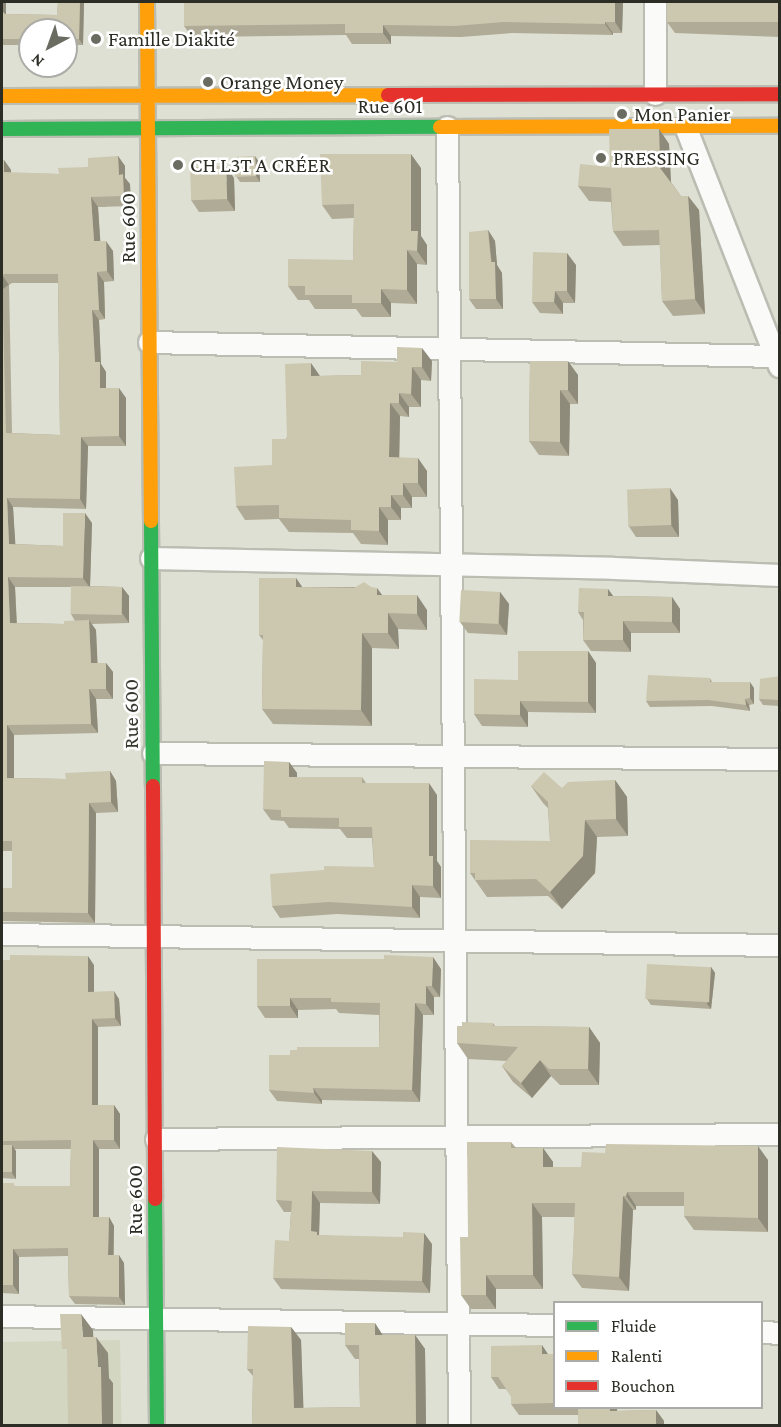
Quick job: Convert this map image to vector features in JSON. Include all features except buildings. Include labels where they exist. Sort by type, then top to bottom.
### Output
[{"type":"street","name":"Rue 600","points":[[147,2],[157,1425]]},
{"type":"street","points":[[655,2],[655,94]]},
{"type":"street","name":"Rue 601","points":[[2,96],[780,94]]},
{"type":"street","points":[[149,342],[449,347],[777,362],[685,126]]},
{"type":"street","name":"Rue 601","points":[[2,129],[780,126]]},
{"type":"street","points":[[447,127],[459,1425]]},
{"type":"street","points":[[151,558],[780,575]]},
{"type":"street","points":[[153,753],[780,759]]},
{"type":"street","points":[[2,934],[154,938],[780,945]]},
{"type":"street","points":[[156,1139],[780,1134]]},
{"type":"street","points":[[2,1316],[553,1325]]},
{"type":"street","points":[[763,1332],[780,1333]]},
{"type":"shaded area","points":[[120,1340],[121,1425],[3,1426],[2,1342]]},
{"type":"traffic: fast","points":[[2,129],[440,127]]},
{"type":"traffic: fast","points":[[151,521],[153,786]]},
{"type":"traffic: fast","points":[[155,1199],[157,1426]]},
{"type":"traffic: slow","points":[[147,2],[151,521]]},
{"type":"traffic: slow","points":[[2,96],[388,95]]},
{"type":"traffic: slow","points":[[440,127],[780,126]]},
{"type":"traffic: jam","points":[[388,95],[780,94]]},
{"type":"traffic: jam","points":[[153,786],[155,1199]]},
{"type":"place","name":"Famille Diakité","points":[[96,39]]},
{"type":"place","name":"Orange Money","points":[[208,82]]},
{"type":"place","name":"Mon Panier","points":[[622,114]]},
{"type":"place","name":"PRESSING","points":[[601,158]]},
{"type":"place","name":"CH L3T A CRÉER","points":[[178,165]]}]
